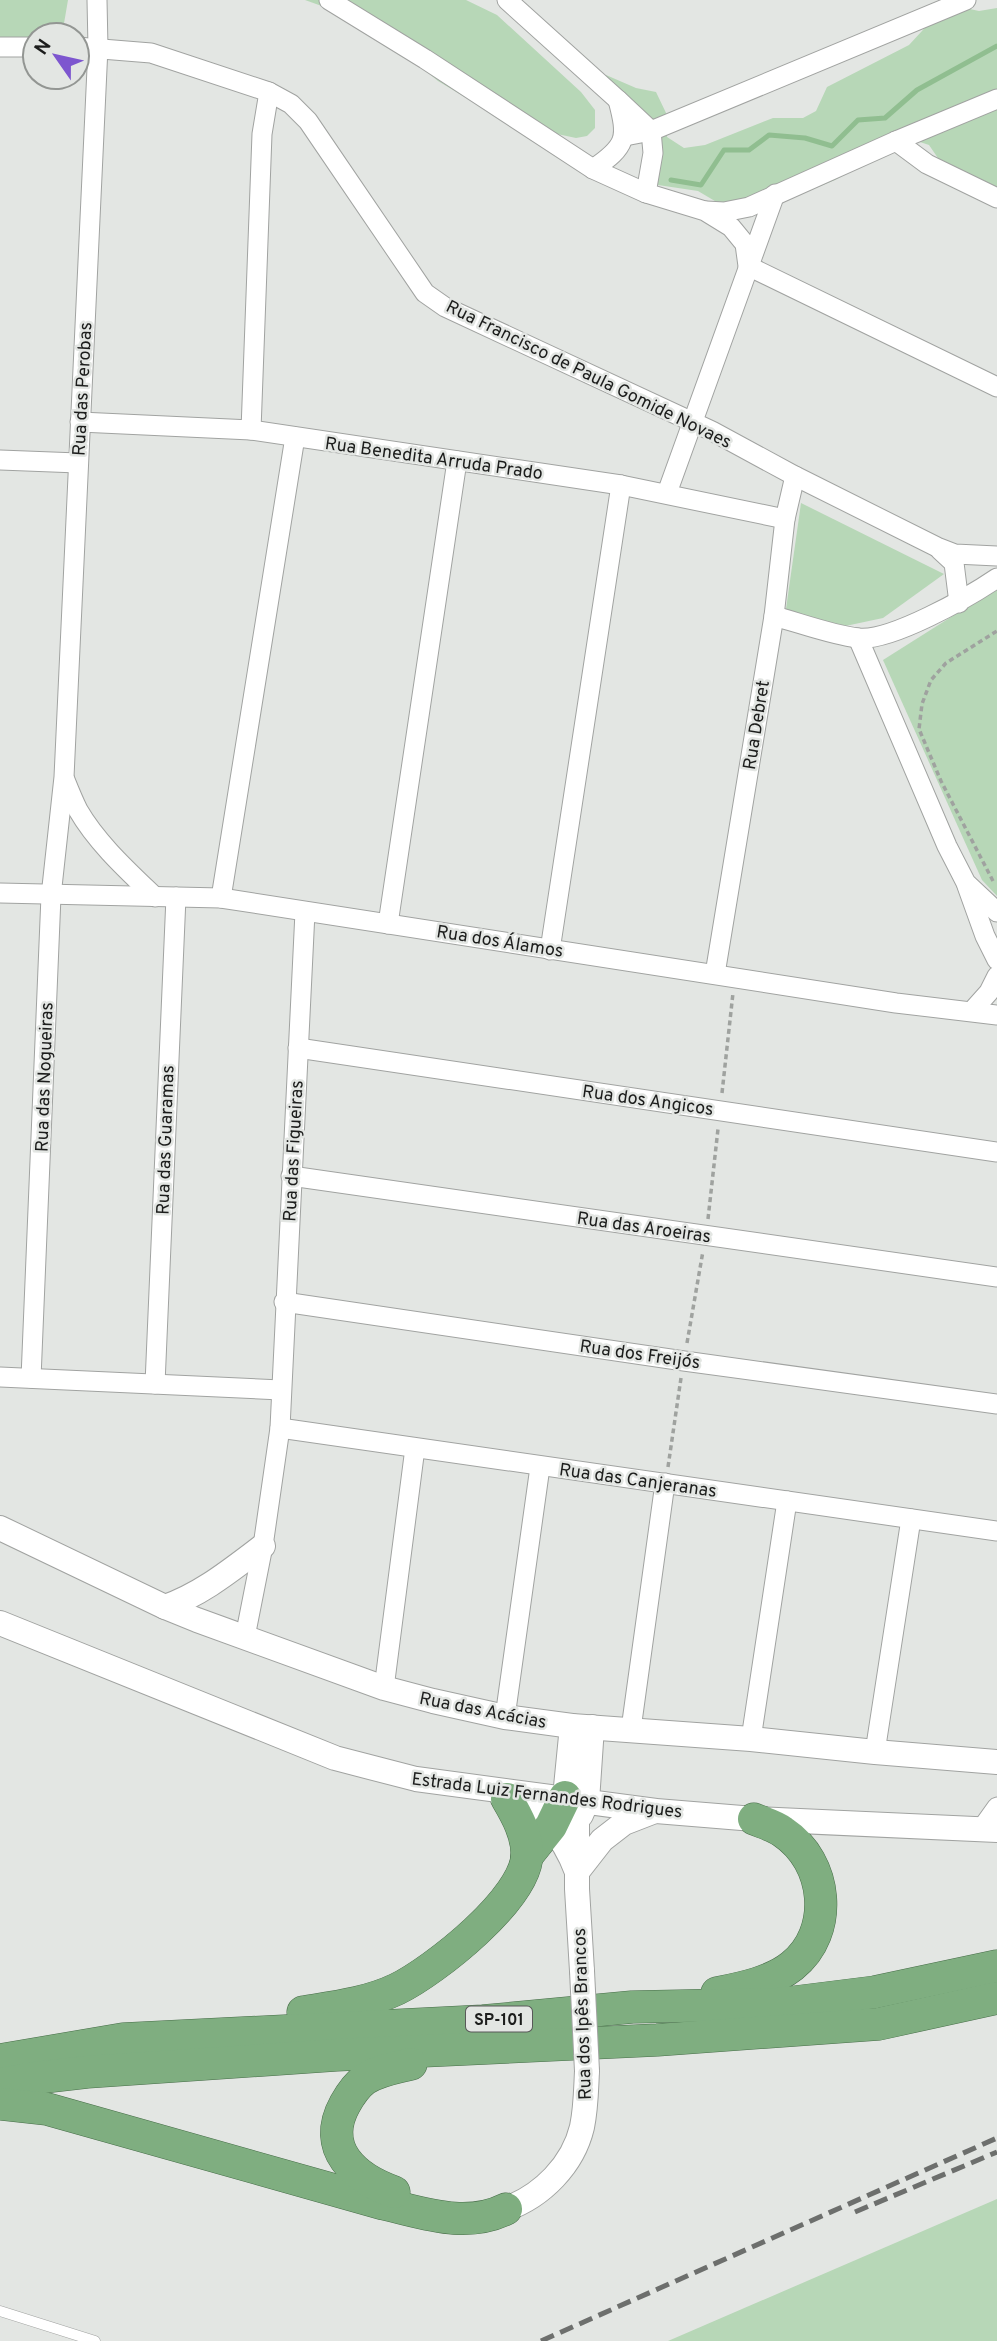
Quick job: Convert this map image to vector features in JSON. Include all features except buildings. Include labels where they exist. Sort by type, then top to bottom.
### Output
[{"type":"highway","points":[[123,2039],[338,2006],[367,2000],[397,1989],[459,1947],[487,1920],[513,1889],[523,1871],[527,1856],[520,1823],[494,1794]]},
{"type":"highway","points":[[527,1856],[570,1812]]},
{"type":"highway","points":[[632,2007],[754,1984],[793,1965],[808,1948],[817,1929],[821,1911],[821,1888],[813,1866],[798,1845],[783,1832],[754,1819]]},
{"type":"highway","name":"SP-101","points":[[0,2060],[123,2039],[482,2021],[632,2007],[779,2004],[875,1992],[997,1966]]},
{"type":"highway","name":"SP-101","points":[[0,2084],[88,2072],[336,2055],[476,2050],[879,2024],[997,1998]]},
{"type":"highway","points":[[476,2050],[382,2070],[363,2080],[339,2116],[338,2138],[343,2158],[352,2169],[385,2189],[434,2205],[506,2209]]},
{"type":"highway","points":[[0,2104],[47,2109],[384,2204],[440,2217],[457,2220],[478,2218],[493,2216],[506,2209]]},
{"type":"street","name":"Rua das Perobas","points":[[64,777],[98,47],[97,0]]},
{"type":"street","points":[[329,0],[593,169],[646,193],[705,211],[724,212],[748,207],[997,99]]},
{"type":"street","points":[[507,0],[651,131],[653,153],[646,193]]},
{"type":"street","points":[[625,136],[651,131],[966,0]]},
{"type":"street","points":[[0,47],[21,47]]},
{"type":"street","name":"Rua Francisco de Paula Gomide Novaes","points":[[91,47],[151,53],[269,92],[291,104],[308,121],[425,293],[445,307],[712,431],[936,547],[955,554],[997,556]]},
{"type":"street","points":[[251,430],[262,134],[269,92]]},
{"type":"street","points":[[593,169],[611,157],[625,136],[618,100]]},
{"type":"street","points":[[896,141],[927,164],[997,198]]},
{"type":"street","points":[[667,493],[775,194]]},
{"type":"street","points":[[705,211],[731,227],[745,244],[748,266]]},
{"type":"street","points":[[748,266],[997,387]]},
{"type":"street","name":"Rua Benedita Arruda Prado","points":[[80,422],[251,430],[621,485],[785,519]]},
{"type":"street","points":[[221,898],[295,437]]},
{"type":"street","points":[[0,460],[78,463]]},
{"type":"street","points":[[388,924],[457,461]]},
{"type":"street","name":"Rua Debret","points":[[715,974],[774,616],[785,519],[795,476]]},
{"type":"street","points":[[550,950],[621,485]]},
{"type":"street","name":"Rua Francisco de Paula Gomide Novaes","points":[[936,547],[954,563],[959,603]]},
{"type":"street","points":[[774,616],[858,638],[878,638],[959,603],[997,578]]},
{"type":"street","points":[[858,638],[997,960]]},
{"type":"street","points":[[64,777],[79,811],[93,831],[121,864],[155,897]]},
{"type":"street","name":"Rua das Nogueiras","points":[[31,1378],[51,895],[64,777]]},
{"type":"street","points":[[966,883],[997,912]]},
{"type":"street","name":"Rua dos Álamos","points":[[0,893],[221,898],[896,1003],[997,1015]]},
{"type":"street","name":"Rua das Guaramas","points":[[155,1384],[176,897]]},
{"type":"street","name":"Rua das Figueiras","points":[[245,1637],[263,1546],[280,1428],[284,1302],[305,912]]},
{"type":"street","points":[[972,1011],[989,992],[997,976]]},
{"type":"street","name":"Rua dos Angicos","points":[[298,1048],[997,1152]]},
{"type":"street","name":"Rua das Aroeiras","points":[[291,1176],[997,1277]]},
{"type":"street","name":"Rua dos Freijós","points":[[284,1302],[997,1404]]},
{"type":"street","points":[[0,1377],[281,1390]]},
{"type":"street","name":"Rua das Canjeranas","points":[[280,1428],[997,1531]]},
{"type":"street","points":[[384,1688],[415,1448]]},
{"type":"street","points":[[505,1717],[540,1467]]},
{"type":"street","points":[[631,1729],[665,1483]]},
{"type":"street","points":[[751,1739],[787,1501]]},
{"type":"street","points":[[876,1752],[911,1519]]},
{"type":"street","name":"Rua das Acácias","points":[[0,1528],[164,1607],[384,1688],[433,1702],[505,1717],[582,1727],[751,1739],[997,1762]]},
{"type":"street","points":[[164,1607],[186,1600],[214,1584],[263,1546]]},
{"type":"street","name":"Estrada Luiz Fernandes Rodrigues","points":[[0,1623],[335,1758],[416,1779],[494,1794]]},
{"type":"street","points":[[577,1872],[568,1847],[582,1727]]},
{"type":"street","points":[[494,1794],[529,1810],[570,1812]]},
{"type":"street","points":[[989,1829],[997,1807]]},
{"type":"street","points":[[577,1872],[602,1840],[624,1823],[656,1811]]},
{"type":"street","name":"Estrada Luiz Fernandes Rodrigues","points":[[570,1812],[656,1811],[754,1819],[989,1829]]},
{"type":"street","name":"Rua dos Ipês Brancos","points":[[506,2209],[523,2203],[551,2181],[574,2148],[583,2118],[587,2071],[577,1872]]},
{"type":"lane","points":[[0,2311],[96,2341]]},
{"type":"path","points":[[997,631],[946,663],[932,680],[922,704],[919,729],[941,781],[990,879],[997,885]]},
{"type":"green space","points":[[0,0],[68,0],[64,21],[21,21],[21,48],[0,46]]},
{"type":"green space","points":[[305,0],[466,0],[497,15],[581,92],[595,110],[595,128],[587,136],[576,138],[510,124],[438,81],[366,22]]},
{"type":"green space","points":[[947,4],[979,11],[997,8],[997,200],[955,183],[929,145],[896,134],[866,163],[835,180],[789,199],[730,210],[698,191],[658,185],[648,154],[603,79],[606,75],[636,88],[656,92],[667,115],[667,137],[684,148],[705,145],[773,118],[803,118],[816,111],[827,87],[909,45]]},
{"type":"green space","points":[[801,503],[944,574],[883,618],[836,628],[786,609]]},
{"type":"green space","points":[[997,588],[997,896],[982,880],[883,660]]},
{"type":"green space","points":[[997,2199],[997,2341],[668,2341]]},
{"type":"waterway","points":[[671,180],[701,185],[724,150],[749,150],[769,135],[805,138],[832,146],[858,120],[885,118],[917,90],[997,46]]},
{"type":"railway","points":[[541,2341],[997,2138]]},
{"type":"railway","points":[[855,2212],[997,2152]]}]
